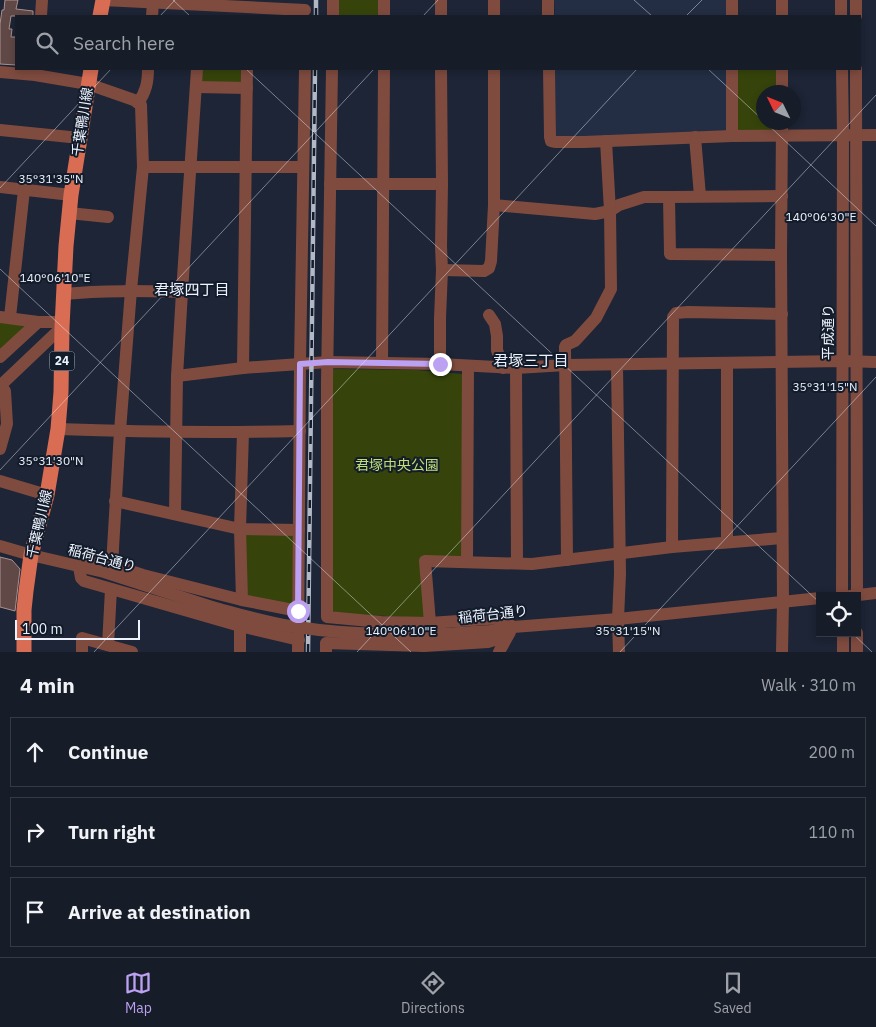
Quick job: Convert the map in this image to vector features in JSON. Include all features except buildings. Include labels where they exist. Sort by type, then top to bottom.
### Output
[{"type":"main road","points":[[100,15],[103,0]]},
{"type":"main road","name":"千葉鴨川線","points":[[24,652],[24,610],[31,555],[47,495],[58,429],[69,213],[91,70]]},
{"type":"street","points":[[41,15],[42,0]]},
{"type":"street","points":[[103,0],[153,2],[200,11],[248,8],[305,9]]},
{"type":"street","points":[[333,0],[333,15]]},
{"type":"street","points":[[384,0],[384,15]]},
{"type":"street","points":[[441,0],[441,15]]},
{"type":"street","points":[[494,0],[494,15]]},
{"type":"street","points":[[548,0],[548,15]]},
{"type":"street","points":[[732,0],[732,15]]},
{"type":"street","points":[[782,0],[782,15]]},
{"type":"street","points":[[840,15],[841,0]]},
{"type":"street","points":[[856,0],[856,15]]},
{"type":"street","points":[[152,15],[153,2]]},
{"type":"street","points":[[138,103],[144,95],[148,70]]},
{"type":"street","points":[[175,514],[177,376],[197,70]]},
{"type":"street","points":[[242,368],[248,70]]},
{"type":"street","points":[[298,611],[242,600],[98,562],[89,562],[79,567],[81,578],[84,581],[240,626],[299,646],[300,364],[305,70]]},
{"type":"street","points":[[332,70],[326,616],[381,622],[430,623],[500,618],[513,626]]},
{"type":"street","points":[[382,363],[384,70]]},
{"type":"street","points":[[440,364],[442,270],[441,70]]},
{"type":"street","points":[[442,270],[484,271],[489,268],[492,261],[494,70]]},
{"type":"street","points":[[549,70],[551,141],[606,141],[732,136],[775,130]]},
{"type":"street","points":[[732,70],[732,136]]},
{"type":"street","points":[[782,70],[782,85]]},
{"type":"street","name":"平成通り","points":[[842,70],[850,135]]},
{"type":"street","name":"平成通り","points":[[854,592],[850,362],[850,135],[856,70]]},
{"type":"street","points":[[0,72],[35,72],[88,84],[134,100],[141,105],[143,167],[120,431],[112,565]]},
{"type":"street","points":[[196,87],[247,88]]},
{"type":"street","points":[[0,130],[80,138]]},
{"type":"street","points":[[782,130],[782,652]]},
{"type":"street","points":[[793,130],[850,135],[876,135]]},
{"type":"street","points":[[695,137],[700,196]]},
{"type":"street","points":[[567,560],[565,347],[575,341],[596,318],[611,289],[610,211],[606,141]]},
{"type":"street","points":[[143,167],[303,167]]},
{"type":"street","points":[[330,184],[442,184]]},
{"type":"street","points":[[0,187],[71,195]]},
{"type":"street","points":[[24,190],[5,317],[62,325]]},
{"type":"street","points":[[494,205],[595,214],[610,211],[619,205],[644,198],[782,196]]},
{"type":"street","points":[[669,197],[670,254],[781,255]]},
{"type":"street","points":[[69,213],[108,217]]},
{"type":"street","points":[[64,294],[131,290],[182,292]]},
{"type":"street","points":[[672,546],[673,317],[676,312],[782,314]]},
{"type":"street","points":[[489,314],[495,324],[498,350],[509,368],[517,563]]},
{"type":"street","points":[[0,357],[38,322]]},
{"type":"street","points":[[0,449],[7,424],[5,391],[0,386],[62,325]]},
{"type":"street","points":[[177,376],[242,368],[328,362],[440,364],[509,368],[566,365],[876,362]]},
{"type":"street","name":"平成通り","points":[[842,592],[850,362]]},
{"type":"street","points":[[727,363],[727,542]]},
{"type":"street","points":[[617,365],[620,552],[619,652]]},
{"type":"street","points":[[467,562],[468,366]]},
{"type":"street","points":[[58,429],[300,431]]},
{"type":"street","points":[[242,600],[240,529],[243,432]]},
{"type":"street","points":[[0,481],[47,495]]},
{"type":"street","points":[[116,501],[240,529],[299,530]]},
{"type":"street","points":[[430,623],[425,561],[532,564],[672,546],[782,538]]},
{"type":"street","name":"稲荷台通り","points":[[0,546],[104,572],[258,620],[320,630],[377,634],[443,634],[490,631],[513,626],[618,619],[816,598]]},
{"type":"street","points":[[108,645],[110,589]]},
{"type":"street","points":[[861,594],[876,593]]},
{"type":"street","points":[[240,626],[240,652]]},
{"type":"street","points":[[326,652],[326,643],[424,646],[488,642],[498,639],[513,626]]},
{"type":"street","points":[[499,652],[513,626]]},
{"type":"street","points":[[843,637],[844,652]]},
{"type":"street","points":[[857,637],[857,652]]},
{"type":"street","points":[[82,652],[82,638],[132,652]]},
{"type":"shaded area","points":[[554,0],[727,0],[727,15],[555,15]]},
{"type":"shaded area","points":[[555,70],[728,70],[728,132],[556,139]]},
{"type":"green space","points":[[336,0],[381,0],[381,15],[336,15]]},
{"type":"green space","points":[[201,70],[244,70],[244,82],[202,84]]},
{"type":"green space","points":[[732,70],[782,70],[782,85],[756,85],[756,130],[782,130],[782,135],[732,136]]},
{"type":"green space","points":[[0,318],[38,322],[0,357]]},
{"type":"green space","name":"君塚中央公園","points":[[334,369],[416,370],[463,374],[461,558],[421,557],[427,615],[423,618],[333,613],[332,371]]},
{"type":"green space","points":[[240,529],[299,530],[298,611],[242,600]]},
{"type":"railway","points":[[316,0],[316,15]]},
{"type":"railway","points":[[308,652],[315,70]]},
{"type":"district","name":"君塚四丁目","points":[[192,290]]},
{"type":"district","name":"君塚三丁目","points":[[531,361]]},
{"type":"route","points":[[298,611],[300,364],[328,362],[440,364]]}]
